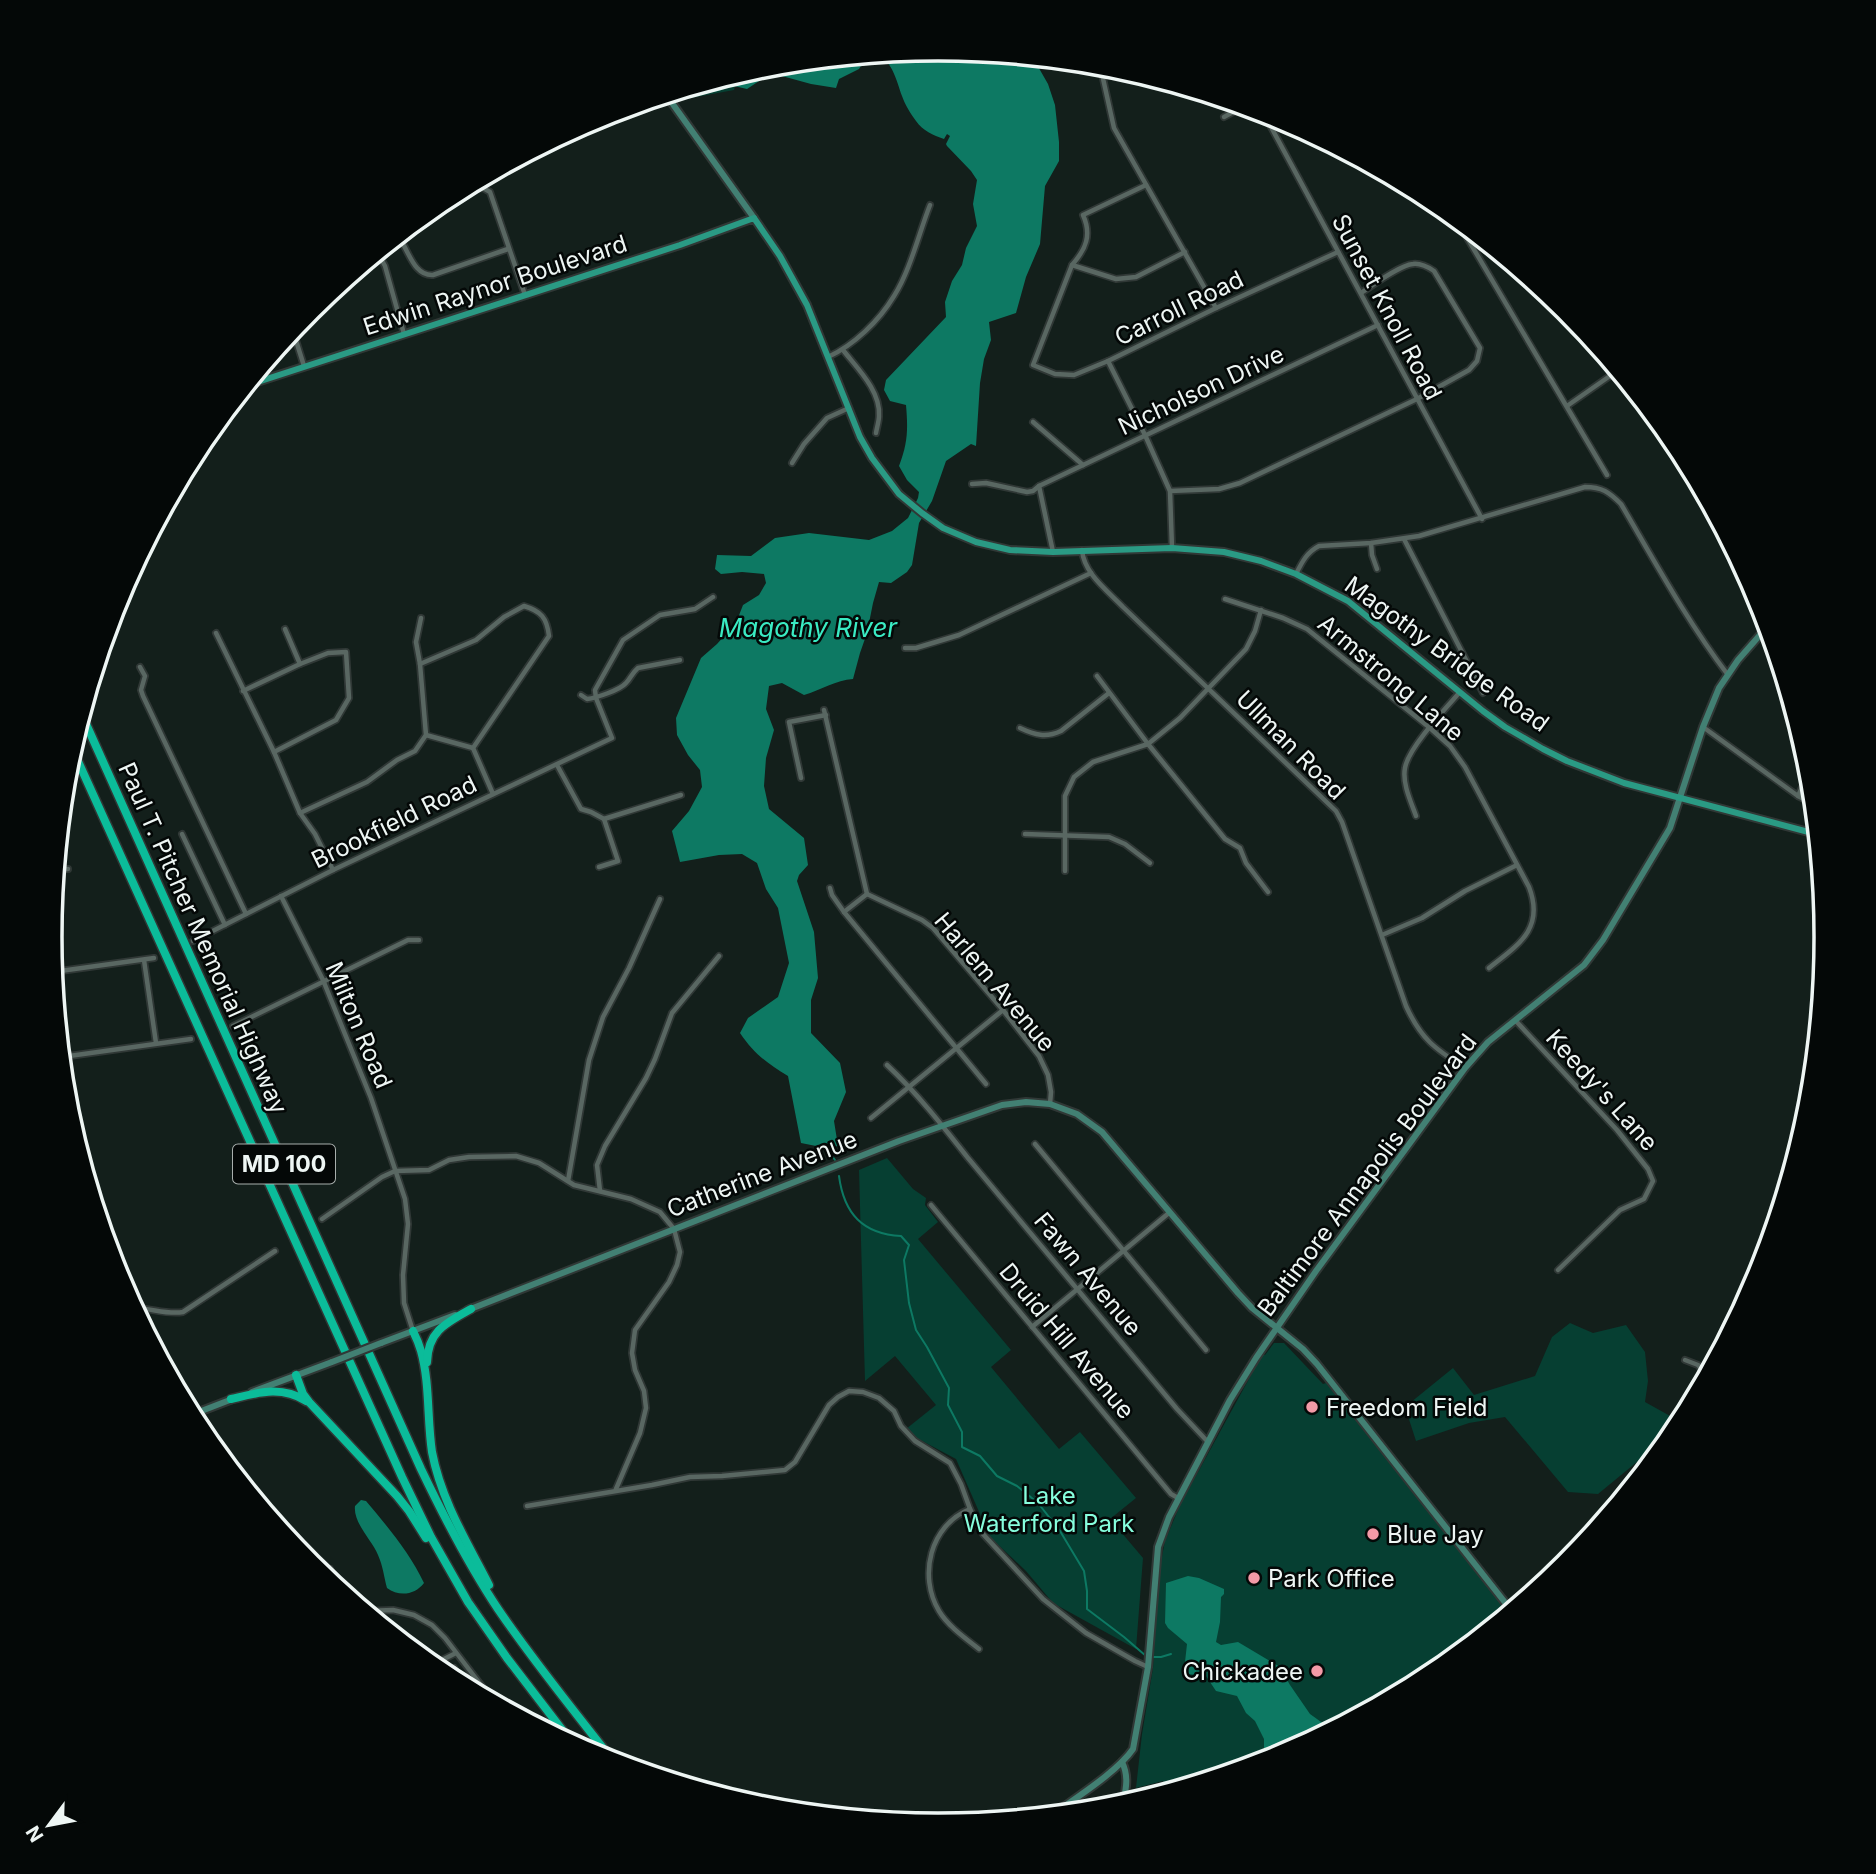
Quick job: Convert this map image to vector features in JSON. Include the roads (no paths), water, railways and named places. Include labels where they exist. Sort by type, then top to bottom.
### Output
[{"type":"highway","name":"Paul T. Pitcher Memorial Highway","points":[[88,728],[449,1527],[497,1607],[601,1745]]},
{"type":"highway","name":"Paul T. Pitcher Memorial Highway","points":[[79,767],[431,1537],[468,1602],[506,1658],[559,1726]]},
{"type":"highway","points":[[426,1383],[427,1353],[433,1338],[446,1323],[471,1309]]},
{"type":"highway","points":[[413,1331],[421,1350],[432,1453],[442,1489],[491,1589],[497,1607]]},
{"type":"highway","points":[[296,1375],[309,1402],[409,1511],[468,1602]]},
{"type":"highway","points":[[231,1399],[276,1390],[299,1396],[309,1402]]},
{"type":"main road","name":"Magothy Bridge Road","points":[[672,103],[754,218],[807,305],[872,458],[910,504],[943,528],[976,542],[1010,550],[1053,552],[1172,548],[1224,552],[1261,561],[1348,601],[1505,727],[1555,755],[1624,783],[1807,832]]},
{"type":"main road","name":"Edwin Raynor Boulevard","points":[[263,380],[680,245],[754,218]]},
{"type":"main road","name":"Baltimore Annapolis Boulevard","points":[[1122,1762],[1133,1749],[1136,1740],[1148,1667],[1159,1542],[1178,1498],[1238,1385],[1316,1271],[1465,1068],[1488,1042],[1584,965],[1603,940],[1670,828],[1713,700],[1727,675],[1760,636]]},
{"type":"main road","name":"Catherine Avenue","points":[[202,1411],[943,1126],[1002,1105],[1026,1102],[1050,1104],[1077,1114],[1102,1132],[1238,1293],[1317,1364],[1505,1603]]},
{"type":"main road","points":[[1070,1802],[1122,1762],[1126,1771],[1126,1792]]},
{"type":"street","points":[[1103,77],[1114,128],[1216,308]]},
{"type":"street","points":[[1224,117],[1232,113]]},
{"type":"street","name":"Sunset Knoll Road","points":[[1271,127],[1482,519]]},
{"type":"street","points":[[1146,185],[1083,215],[1087,224],[1088,240],[1072,265],[1116,279],[1136,277],[1185,252]]},
{"type":"street","points":[[484,189],[490,192],[525,295]]},
{"type":"street","points":[[828,357],[843,350],[884,310],[895,295],[929,205]]},
{"type":"street","points":[[1469,241],[1607,475]]},
{"type":"street","points":[[403,244],[418,271],[426,276],[508,249]]},
{"type":"street","name":"Carroll Road","points":[[1072,265],[1033,365],[1055,374],[1074,375],[1108,361],[1338,252]]},
{"type":"street","points":[[382,261],[404,335]]},
{"type":"street","points":[[1170,491],[1219,489],[1240,483],[1417,399],[1469,370],[1476,361],[1479,348],[1434,271],[1426,265],[1413,264],[1402,268],[1361,292]]},
{"type":"street","name":"Nicholson Drive","points":[[972,484],[986,483],[1033,491],[1039,485],[1378,325]]},
{"type":"street","points":[[296,343],[304,366]]},
{"type":"street","points":[[843,350],[877,401],[880,414],[876,433]]},
{"type":"street","points":[[1108,361],[1170,491],[1172,548]]},
{"type":"street","points":[[1567,406],[1610,376]]},
{"type":"street","points":[[792,463],[804,444],[827,418],[849,408]]},
{"type":"street","points":[[1033,422],[1083,466]]},
{"type":"street","points":[[1039,485],[1053,552]]},
{"type":"street","points":[[1296,575],[1306,556],[1319,546],[1419,536],[1585,487],[1599,487],[1610,492],[1620,505],[1704,643],[1727,675]]},
{"type":"street","points":[[1404,538],[1483,693]]},
{"type":"street","points":[[1371,542],[1377,569]]},
{"type":"street","name":"Ullman Road","points":[[1082,550],[1091,573],[1123,607],[1336,811],[1414,1023],[1436,1049],[1465,1068]]},
{"type":"street","points":[[905,648],[916,648],[959,635],[1091,573]]},
{"type":"street","points":[[596,698],[598,682],[623,640],[660,615],[695,609],[713,597]]},
{"type":"street","name":"Armstrong Lane","points":[[1225,599],[1307,629],[1450,746],[1465,767],[1517,864],[1532,895],[1535,910],[1523,940],[1489,968]]},
{"type":"street","points":[[420,664],[476,640],[504,617],[524,606],[533,608],[548,624],[549,636],[473,748]]},
{"type":"street","points":[[1065,871],[1065,796],[1074,777],[1093,762],[1148,744],[1180,718],[1246,649],[1261,610]]},
{"type":"street","points":[[300,813],[367,782],[397,760],[415,751],[426,735],[416,642],[421,618]]},
{"type":"street","points":[[285,629],[300,664]]},
{"type":"street","points":[[216,633],[274,752],[300,813],[315,834],[333,870]]},
{"type":"street","points":[[243,691],[328,653],[346,652],[349,698],[337,720],[274,752]]},
{"type":"street","points":[[581,695],[587,699],[596,698],[623,685],[638,668],[680,660]]},
{"type":"street","points":[[140,667],[145,676],[141,690],[143,696],[246,914]]},
{"type":"street","points":[[1097,677],[1225,839],[1240,848],[1246,863],[1268,892]]},
{"type":"street","points":[[1416,816],[1406,787],[1405,768],[1413,750],[1460,692]]},
{"type":"street","points":[[1020,728],[1043,736],[1055,734],[1109,693]]},
{"type":"street","name":"Brookfield Road","points":[[193,941],[333,870],[612,738],[596,698]]},
{"type":"street","points":[[801,778],[789,722],[825,713],[867,894],[844,912]]},
{"type":"street","points":[[1703,727],[1802,798]]},
{"type":"street","points":[[426,735],[473,748]]},
{"type":"street","points":[[473,748],[493,794]]},
{"type":"street","points":[[557,765],[581,809],[604,819],[618,861],[599,867]]},
{"type":"street","points":[[1798,796],[1801,790]]},
{"type":"street","points":[[604,819],[681,795]]},
{"type":"street","points":[[182,834],[225,925]]},
{"type":"street","points":[[1025,834],[1108,836],[1125,844],[1150,863]]},
{"type":"street","points":[[1382,935],[1422,918],[1465,891],[1517,864]]},
{"type":"street","points":[[830,888],[844,912],[986,1084]]},
{"type":"street","name":"Harlem Avenue","points":[[867,894],[933,928],[1003,1010],[1038,1056],[1048,1075],[1050,1104]]},
{"type":"street","name":"Milton Road","points":[[281,897],[323,980],[371,1098],[405,1199],[408,1224],[403,1275],[404,1303],[413,1331]]},
{"type":"street","points":[[568,1181],[589,1060],[603,1017],[660,899]]},
{"type":"street","points":[[233,1026],[408,940],[419,940]]},
{"type":"street","points":[[600,1191],[597,1165],[599,1158],[655,1059],[672,1013],[719,956]]},
{"type":"street","points":[[63,971],[154,958]]},
{"type":"street","points":[[144,960],[156,1043]]},
{"type":"street","points":[[871,1118],[1003,1010]]},
{"type":"street","name":"Keedy's Lane","points":[[1515,1020],[1617,1130],[1648,1169],[1653,1181],[1644,1199],[1620,1210],[1558,1270]]},
{"type":"street","points":[[71,1056],[191,1039]]},
{"type":"street","name":"Fawn Avenue","points":[[887,1065],[910,1087],[1177,1409],[1208,1441]]},
{"type":"street","points":[[1035,1143],[1206,1350]]},
{"type":"street","points":[[321,1219],[395,1171],[429,1170],[449,1160],[469,1157],[516,1156],[539,1163],[574,1185],[631,1199],[660,1212],[674,1229],[680,1252],[669,1282],[635,1330],[632,1353],[635,1370],[644,1391],[646,1408],[640,1433],[615,1490]]},
{"type":"street","name":"Druid Hill Avenue","points":[[931,1205],[1171,1494],[1178,1498]]},
{"type":"street","points":[[1032,1327],[1170,1212]]},
{"type":"street","points":[[146,1308],[183,1312],[275,1251]]},
{"type":"street","points":[[1685,1360],[1700,1368]]},
{"type":"street","points":[[527,1506],[690,1477],[785,1469],[795,1462],[829,1405],[849,1391],[863,1392],[878,1398],[894,1411],[901,1426],[915,1441],[950,1463],[983,1534],[1044,1599],[1086,1633],[1148,1667]]},
{"type":"street","points":[[970,1509],[958,1515],[940,1534],[930,1561],[929,1581],[934,1602],[943,1617],[979,1649]]},
{"type":"street","points":[[379,1611],[393,1610],[414,1615],[432,1625],[478,1682]]},
{"type":"street","points":[[443,1659],[456,1653]]},
{"type":"water","name":"Magothy River","points":[[938,61],[1039,68],[1055,105],[1059,161],[1045,186],[1040,244],[1026,277],[1016,313],[989,322],[991,340],[980,383],[976,446],[971,444],[946,461],[932,501],[919,523],[912,565],[891,583],[879,582],[853,679],[804,695],[782,683],[769,686],[766,709],[774,730],[766,758],[764,786],[769,809],[804,838],[808,865],[797,881],[814,932],[818,978],[811,1000],[811,1033],[840,1063],[846,1092],[834,1121],[838,1146],[826,1148],[801,1143],[788,1076],[761,1058],[740,1033],[748,1018],[778,997],[789,963],[778,908],[766,889],[757,863],[742,854],[680,862],[672,831],[689,811],[702,787],[700,770],[677,735],[676,718],[701,658],[736,623],[743,605],[759,595],[766,583],[764,574],[721,574],[715,569],[717,555],[751,556],[775,538],[809,533],[869,540],[892,531],[908,518],[918,498],[919,492],[907,480],[899,466],[907,436],[906,405],[890,401],[884,390],[886,380],[946,317],[945,302],[952,281],[962,265],[966,248],[977,226],[973,204],[977,180],[947,146],[950,136],[947,134],[944,139],[936,136],[916,121],[905,103],[887,63]]},
{"type":"water","name":"Magothy River","points":[[862,65],[839,79],[836,88],[781,76]]},
{"type":"water","name":"Magothy River","points":[[762,79],[747,89],[734,86]]},
{"type":"water","points":[[361,1500],[366,1501],[374,1510],[412,1561],[424,1583],[416,1590],[402,1594],[387,1588],[378,1555],[357,1519],[355,1506]]},
{"type":"water","points":[[1188,1576],[1224,1589],[1216,1642],[1221,1645],[1238,1642],[1280,1667],[1310,1714],[1323,1723],[1264,1749],[1264,1739],[1255,1721],[1246,1713],[1237,1696],[1216,1691],[1206,1676],[1184,1671],[1187,1644],[1165,1623],[1166,1583]]},
{"type":"waterway","points":[[711,91],[718,89]]},
{"type":"waterway","name":"Magothy River","points":[[826,1148],[835,1160]]},
{"type":"waterway","name":"Magothy River","points":[[839,1176],[845,1201],[858,1220],[876,1231],[901,1236],[909,1245],[904,1260],[909,1303],[916,1330],[949,1388],[948,1405],[962,1432],[962,1447],[980,1456],[997,1476],[1017,1486],[1038,1503],[1060,1531],[1084,1571],[1087,1609],[1146,1656]]},
{"type":"waterway","name":"Magothy River","points":[[1152,1657],[1171,1654]]},
{"type":"place","name":"Freedom Field","points":[[1312,1407]]},
{"type":"place","name":"Blue Jay","points":[[1373,1534]]},
{"type":"place","name":"Park Office","points":[[1254,1578]]},
{"type":"place","name":"Chickadee","points":[[1317,1671]]},
{"type":"park label","name":"Lake Waterford Park","points":[[1049,1509]]}]
